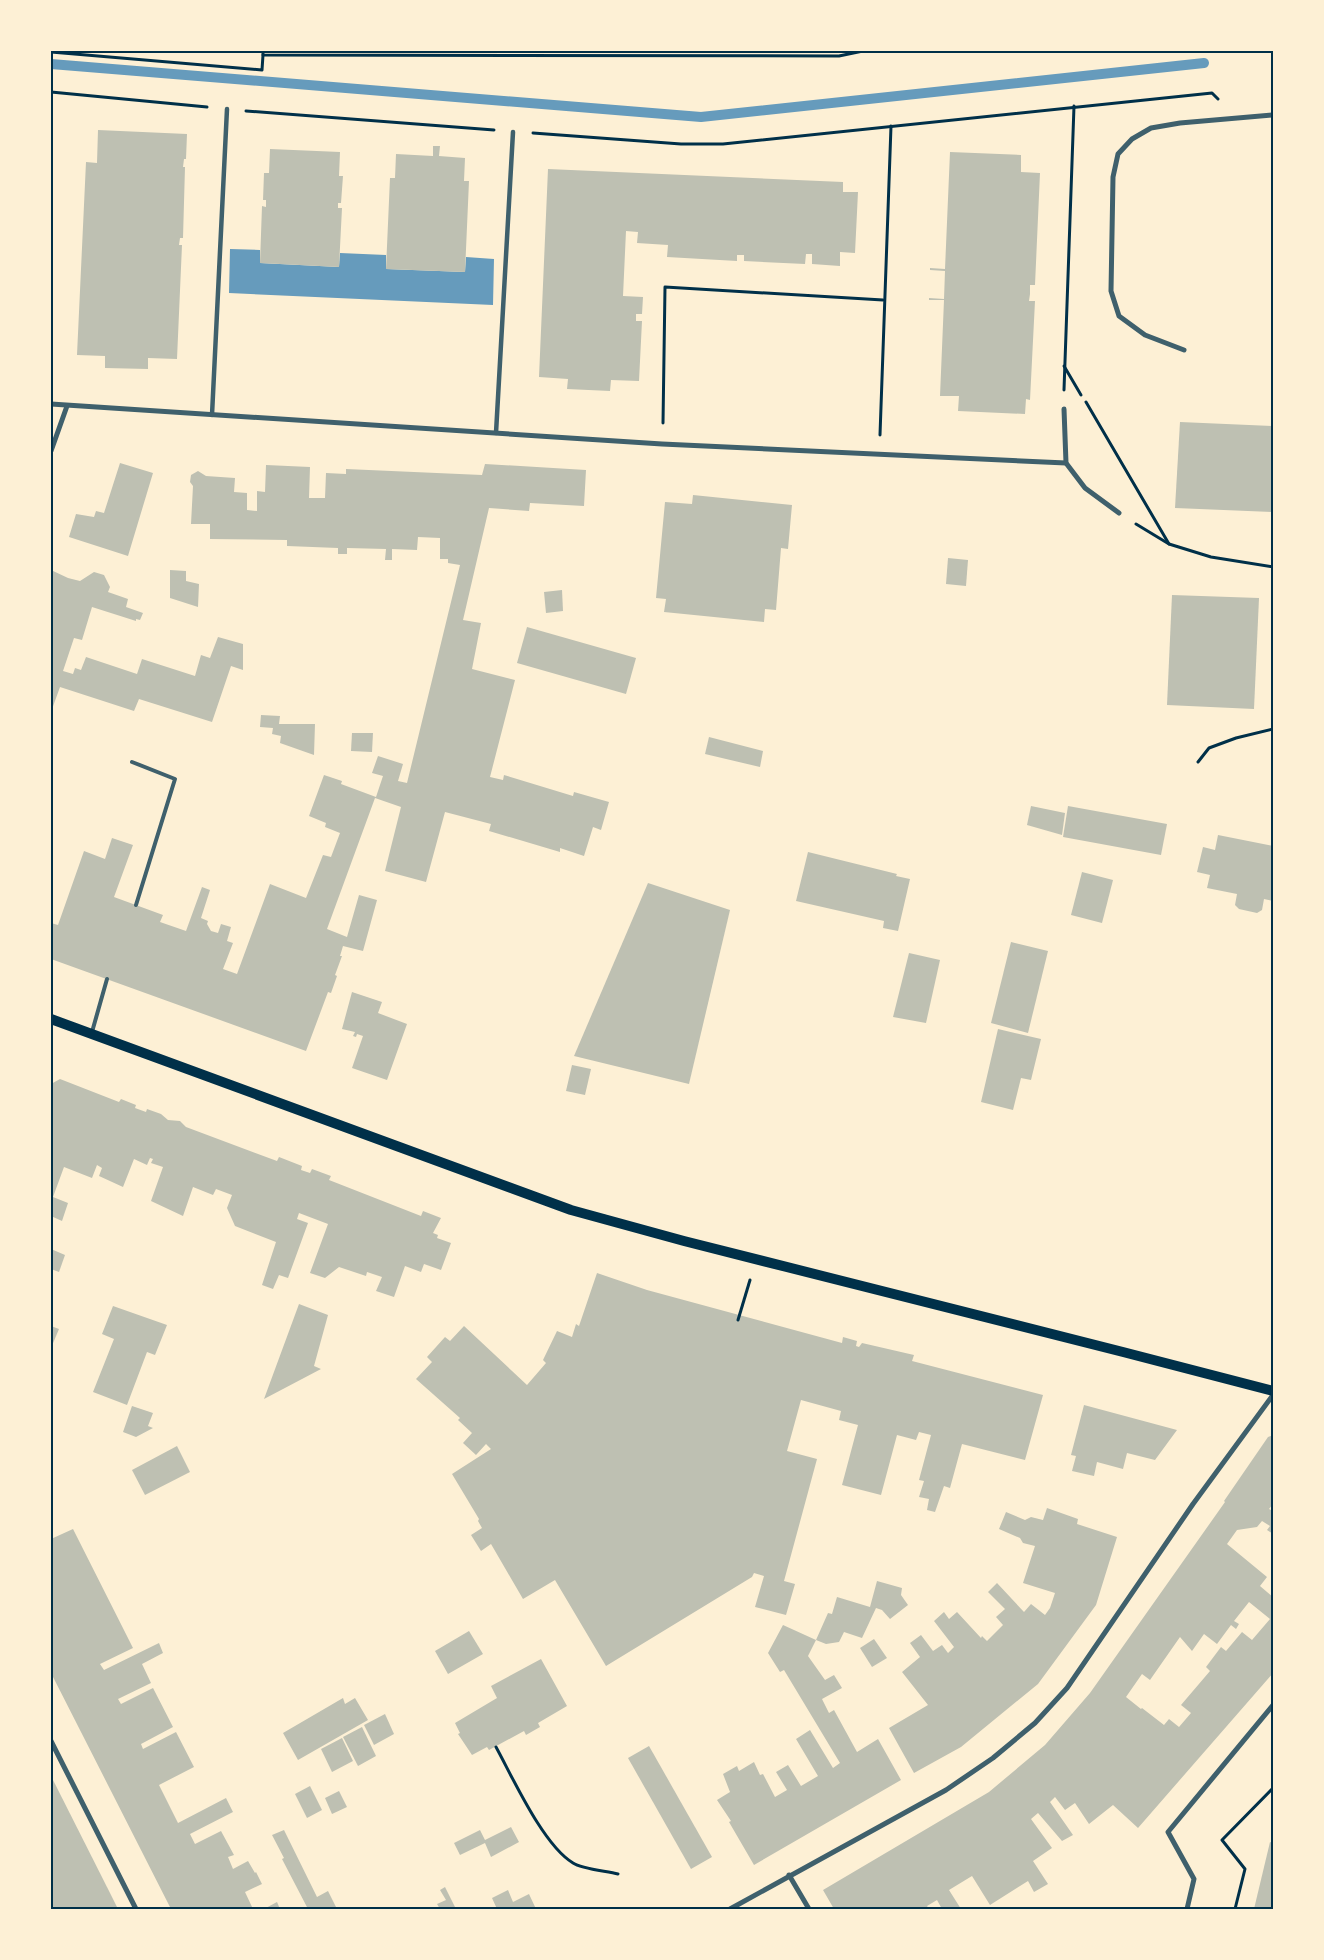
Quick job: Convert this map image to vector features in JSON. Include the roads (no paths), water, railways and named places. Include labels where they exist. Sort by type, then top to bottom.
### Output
[{"type":"main road","points":[[52,1021],[570,1210],[756,1260],[1273,1391]]},
{"type":"street","points":[[212,415],[227,109]]},
{"type":"street","points":[[1184,350],[1145,335],[1118,316],[1111,291],[1113,177],[1118,154],[1132,139],[1151,128],[1180,123],[1273,115]]},
{"type":"street","points":[[496,433],[513,132]]},
{"type":"street","points":[[51,404],[662,444],[1066,463]]},
{"type":"street","points":[[51,451],[67,406]]},
{"type":"street","points":[[1064,409],[1066,463],[1085,488],[1119,513]]},
{"type":"street","points":[[730,1909],[946,1790],[993,1758],[1035,1723],[1067,1688],[1193,1504],[1273,1395]]},
{"type":"street","points":[[1188,1909],[1194,1880],[1168,1832],[1273,1705]]},
{"type":"street","points":[[51,1741],[136,1909]]},
{"type":"street","points":[[790,1875],[809,1909]]},
{"type":"lane","points":[[132,762],[176,779],[136,905]]},
{"type":"lane","points":[[91,1034],[107,979]]},
{"type":"water","points":[[230,249],[260,250],[260,263],[339,267],[340,253],[386,255],[386,269],[465,272],[466,257],[494,259],[493,305],[229,293]]},
{"type":"waterway","points":[[51,64],[701,117],[1204,63]]}]
